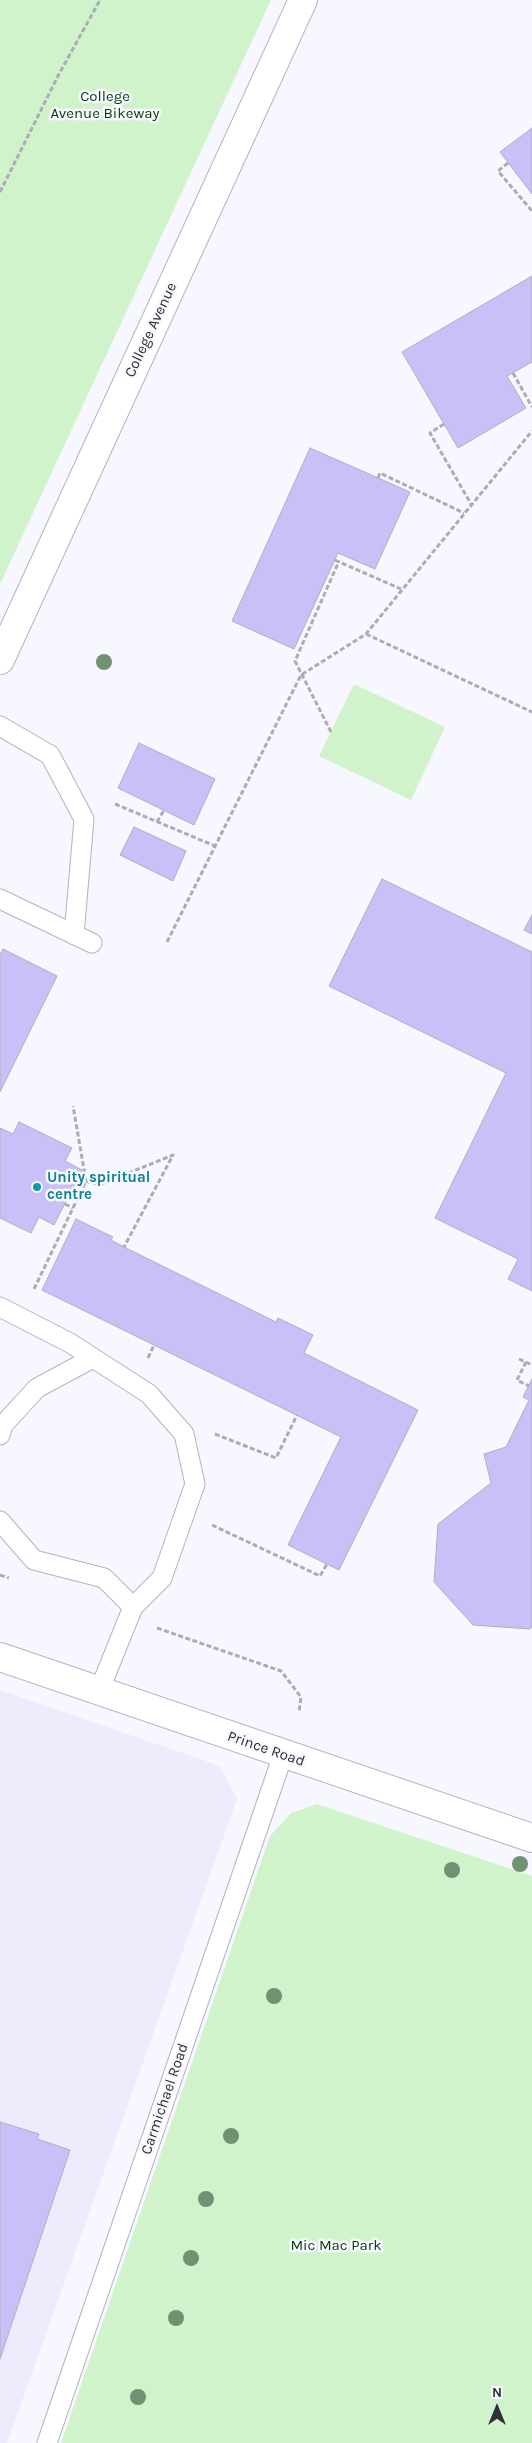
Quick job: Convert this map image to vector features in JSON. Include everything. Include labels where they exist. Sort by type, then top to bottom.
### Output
[{"type":"street","name":"College Avenue","points":[[0,660],[302,0]]},
{"type":"street","name":"Prince Road","points":[[0,1657],[283,1755],[532,1838]]},
{"type":"lane","points":[[0,726],[50,755],[84,819],[74,935]]},
{"type":"lane","points":[[0,899],[92,943]]},
{"type":"lane","points":[[0,1307],[70,1343],[149,1394],[184,1434],[195,1484],[162,1578],[130,1612],[99,1691]]},
{"type":"lane","points":[[0,1435],[3,1425],[37,1388],[93,1358]]},
{"type":"lane","points":[[0,1521],[34,1560],[104,1578],[130,1612]]},
{"type":"lane","name":"Carmichael Road","points":[[47,2443],[283,1755]]},
{"type":"path","points":[[0,192],[59,74],[100,0]]},
{"type":"path","points":[[508,164],[498,171],[532,211]]},
{"type":"path","points":[[513,373],[532,407]]},
{"type":"path","points":[[444,424],[430,433],[471,504]]},
{"type":"path","points":[[167,942],[301,675],[366,634],[532,431]]},
{"type":"path","points":[[378,478],[380,473],[464,513]]},
{"type":"path","points":[[331,732],[295,660],[337,560],[401,589]]},
{"type":"path","points":[[366,634],[532,712]]},
{"type":"path","points":[[115,804],[216,846]]},
{"type":"path","points":[[157,822],[164,810]]},
{"type":"path","points":[[34,1289],[86,1181],[73,1106]]},
{"type":"path","points":[[86,1181],[99,1184],[173,1155],[124,1247]]},
{"type":"path","points":[[65,1204],[73,1208]]},
{"type":"path","points":[[519,1359],[532,1365]]},
{"type":"path","points":[[526,1362],[517,1380],[529,1386]]},
{"type":"path","points":[[209,1431],[276,1458],[297,1415]]},
{"type":"path","points":[[205,1522],[320,1576],[327,1564]]},
{"type":"path","points":[[0,1575],[18,1581]]},
{"type":"path","points":[[130,1612],[281,1671],[301,1697],[299,1712]]},
{"type":"shaded area","points":[[0,1690],[220,1766],[237,1799],[7,2443],[0,2443]]},
{"type":"green space","name":"College Avenue Bikeway","points":[[0,0],[271,0],[0,584]]},
{"type":"green space","points":[[354,684],[445,727],[411,800],[319,756]]},
{"type":"green space","name":"Mic Mac Park","points":[[317,1804],[532,1876],[532,2443],[61,2443],[270,1836],[291,1813]]},
{"type":"building","points":[[532,128],[532,194],[500,152]]},
{"type":"building","points":[[532,276],[532,362],[507,376],[526,408],[458,448],[402,352]]},
{"type":"building","points":[[310,448],[410,492],[375,569],[338,553],[294,649],[232,621]]},
{"type":"building","points":[[139,743],[215,779],[194,825],[118,788]]},
{"type":"building","points":[[134,827],[186,851],[173,881],[120,855]]},
{"type":"building","points":[[382,879],[532,952],[532,1291],[508,1279],[518,1259],[435,1218],[506,1073],[329,986]]},
{"type":"building","points":[[532,915],[532,934],[524,930]]},
{"type":"building","points":[[3,949],[57,976],[0,1092],[0,955]]},
{"type":"building","name":"Unity spiritual centre","points":[[19,1122],[72,1148],[65,1161],[82,1170],[54,1225],[39,1217],[31,1233],[0,1218],[0,1128],[13,1134]]},
{"type":"building","points":[[76,1219],[113,1237],[111,1240],[124,1247],[276,1322],[278,1318],[313,1335],[304,1353],[418,1410],[339,1570],[288,1545],[341,1437],[42,1290]]},
{"type":"building","points":[[532,1379],[532,1627],[530,1629],[473,1625],[434,1582],[438,1524],[491,1483],[484,1454],[506,1447],[529,1400],[523,1397]]},
{"type":"building","points":[[0,2122],[39,2134],[37,2139],[70,2150],[0,2359]]},
{"type":"place","name":"Unity spiritual centre","points":[[37,1187]]}]
